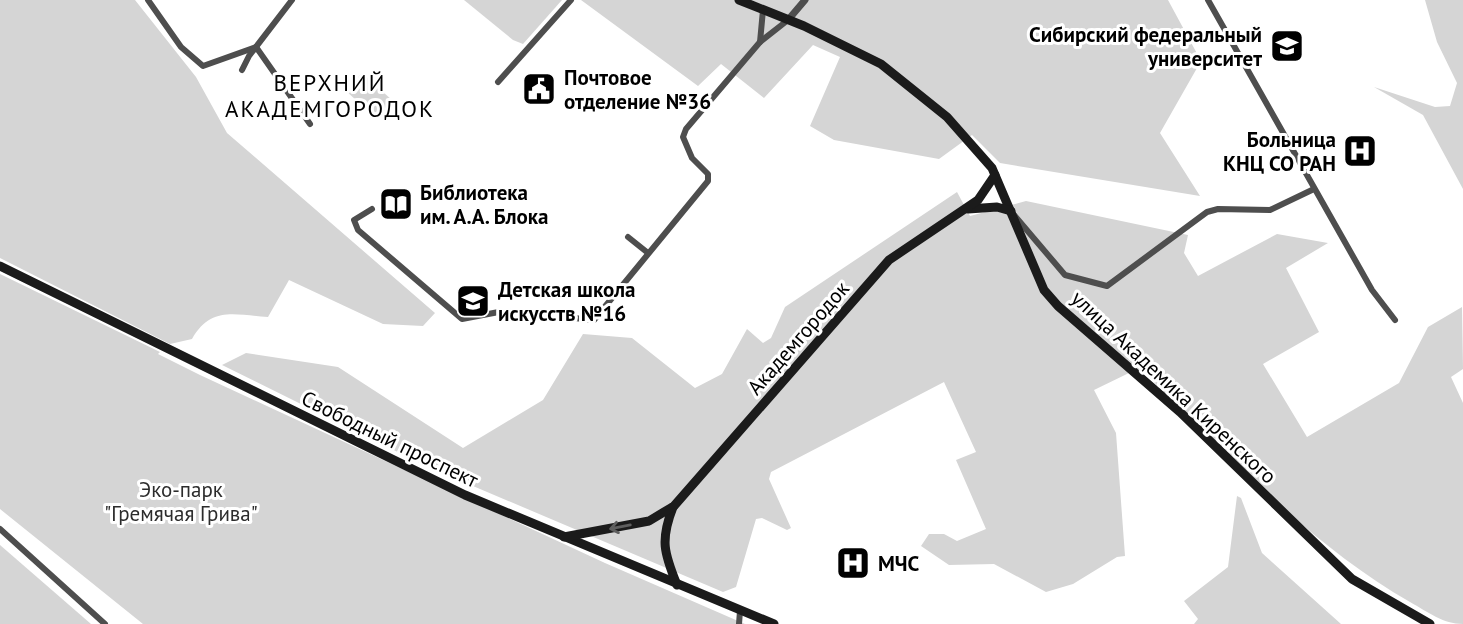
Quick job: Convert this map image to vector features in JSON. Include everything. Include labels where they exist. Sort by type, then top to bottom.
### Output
[{"type":"main road","name":"улица Академика Киренского","points":[[739,0],[788,20],[897,74],[947,117],[986,159],[1044,290],[1058,306],[1180,412],[1352,579],[1430,624]]},
{"type":"main road","name":"Академгородок","points":[[674,506],[889,260],[983,195],[995,176]]},
{"type":"main road","points":[[963,210],[989,207],[1011,211]]},
{"type":"main road","name":"Свободный проспект","points":[[0,266],[328,430],[562,538],[774,624]]},
{"type":"main road","points":[[562,538],[649,522],[674,506]]},
{"type":"main road","points":[[674,506],[664,529],[664,549],[677,585]]},
{"type":"street","points":[[148,0],[181,47],[203,66],[256,47]]},
{"type":"street","points":[[243,70],[256,47],[292,0]]},
{"type":"street","points":[[498,82],[571,0]]},
{"type":"street","points":[[372,209],[354,220],[358,230],[462,319],[504,311],[594,320],[708,181],[708,174],[692,158],[683,137],[686,129],[760,42],[788,20],[805,0]]},
{"type":"street","points":[[1208,0],[1371,290],[1395,320]]},
{"type":"street","points":[[760,42],[762,10]]},
{"type":"street","points":[[256,47],[310,124]]},
{"type":"street","points":[[1011,211],[1065,275],[1107,286],[1208,212],[1218,209],[1270,210],[1314,189]]},
{"type":"street","points":[[628,237],[648,253]]},
{"type":"street","points":[[0,529],[106,624]]},
{"type":"street","points":[[739,624],[740,611]]},
{"type":"green space","points":[[0,0],[135,0],[196,77],[227,133],[435,313],[423,326],[383,324],[289,280],[268,317],[234,314],[215,317],[199,328],[192,339],[170,344],[0,258]]},
{"type":"green space","points":[[464,0],[562,0],[523,44],[513,40]]},
{"type":"green space","points":[[581,0],[1168,0],[1201,61],[1160,133],[1200,196],[1000,163],[972,135],[939,159],[834,140],[810,126],[840,57],[813,45],[764,98],[721,64],[698,86]]},
{"type":"green space","points":[[1425,0],[1463,0],[1463,189],[1423,115],[1374,87],[1435,107],[1450,106],[1457,83],[1437,42]]},
{"type":"green space","points":[[362,73],[393,101],[377,119],[346,91]]},
{"type":"green space","points":[[957,192],[970,216],[1026,201],[1188,235],[1184,253],[1198,276],[1277,234],[1328,243],[1286,268],[1319,332],[1263,364],[1307,437],[1399,383],[1428,327],[1462,307],[1463,369],[1451,377],[1463,403],[1463,624],[1442,620],[1373,579],[1303,526],[1145,373],[1129,373],[1094,390],[1116,433],[1125,556],[1117,557],[1073,584],[1046,592],[994,564],[949,565],[921,546],[929,534],[944,534],[957,541],[986,529],[956,460],[976,452],[944,382],[771,472],[769,479],[791,528],[787,530],[762,518],[756,519],[736,587],[723,592],[426,466],[222,365],[246,353],[338,367],[463,448],[543,400],[583,334],[632,338],[695,388],[722,374],[747,329],[763,343],[771,338],[785,307]]},
{"type":"green space","name":"Эко-парк \"Гремячая Грива\"","points":[[0,274],[160,352],[158,354],[200,375],[605,563],[745,624],[143,624],[0,509]]},
{"type":"green space","points":[[1237,496],[1241,498],[1262,553],[1341,624],[1194,624],[1198,619],[1184,601],[1228,567]]},
{"type":"green space","points":[[0,545],[91,624],[0,624]]},
{"type":"place","name":"Сибирский федеральный университет","points":[[1287,46]]},
{"type":"place","name":"Почтовое отделение №36","points":[[539,89]]},
{"type":"place","name":"Больница КНЦ СО РАН","points":[[1360,151]]},
{"type":"place","name":"Библиотека им. А.А. Блока","points":[[396,204]]},
{"type":"place","name":"Детская школа искусств №16","points":[[473,301]]},
{"type":"place","name":"МЧС","points":[[853,563]]},
{"type":"district","name":"ВЕРХНИЙ АКАДЕМГОРОДОК","points":[[330,95]]}]
